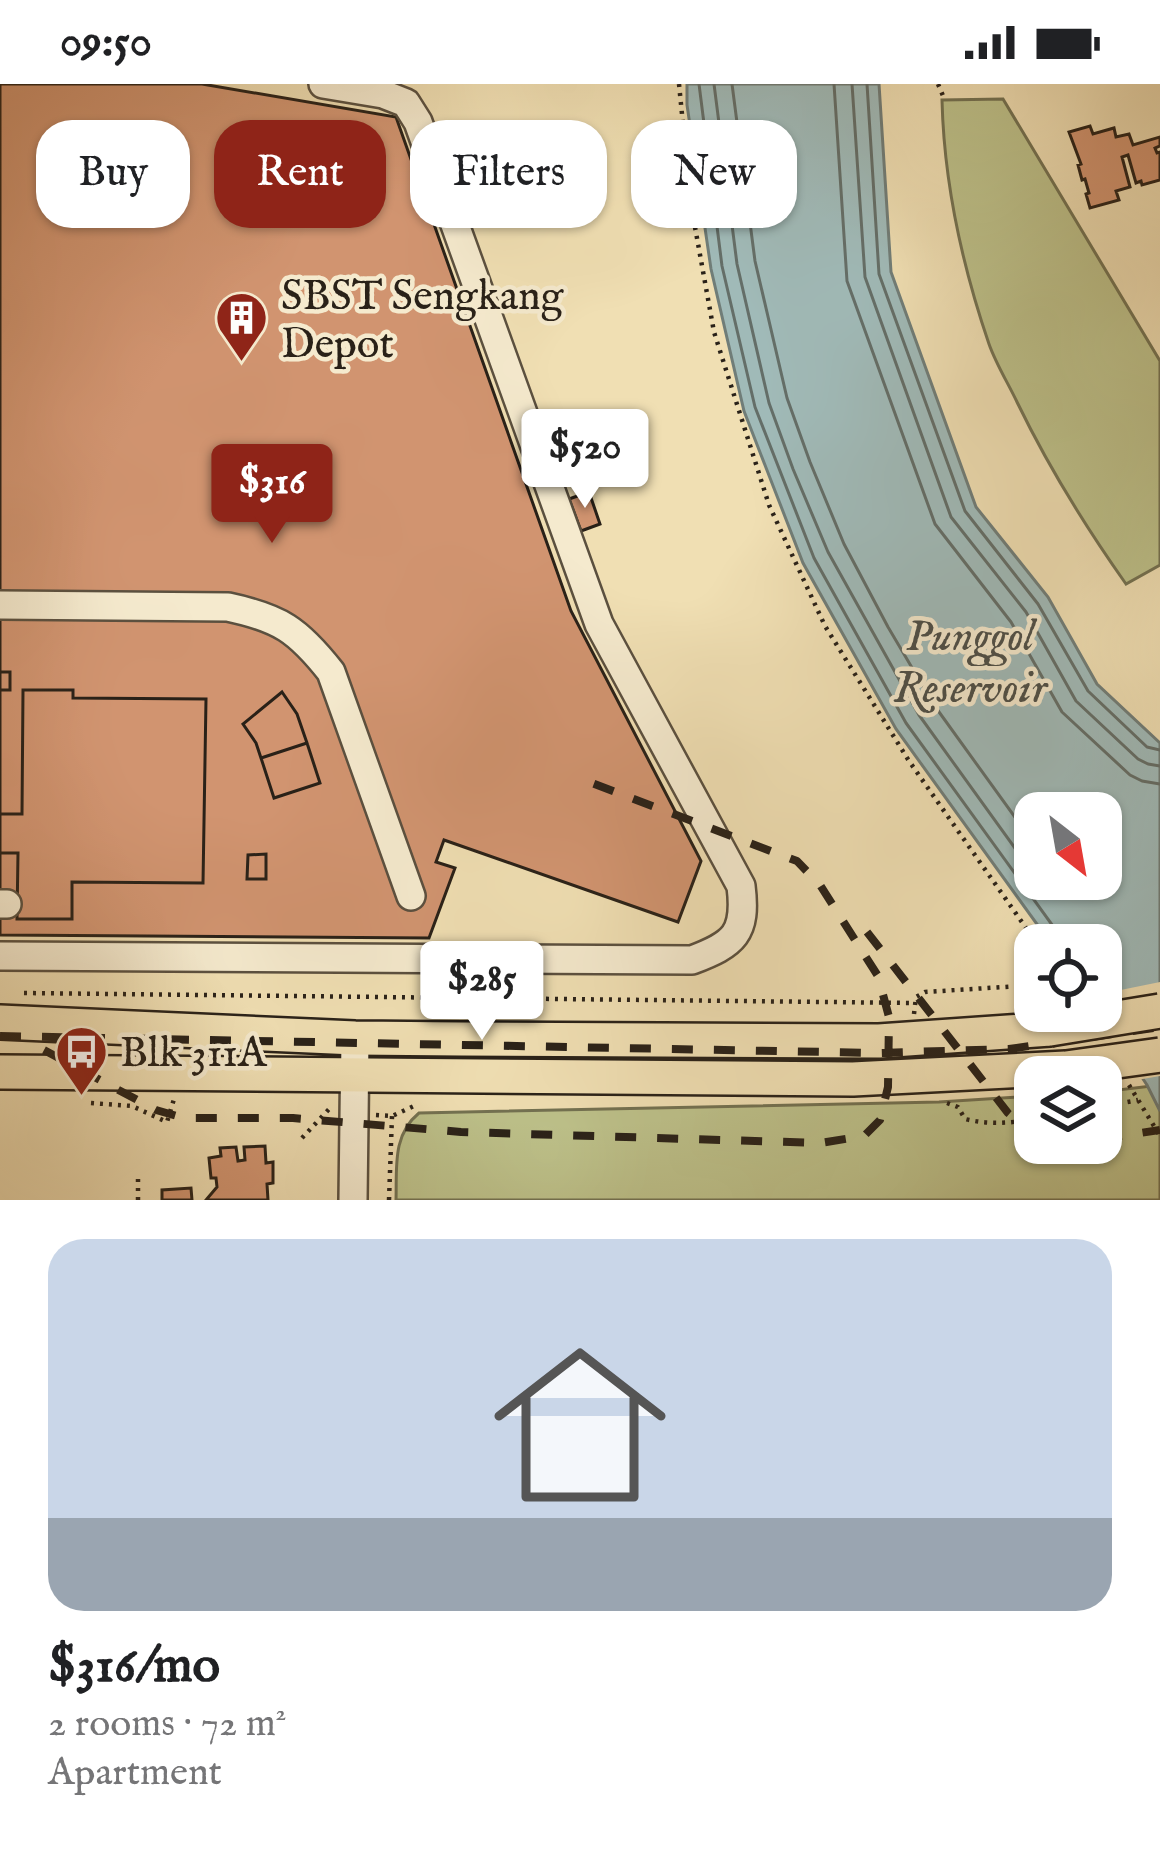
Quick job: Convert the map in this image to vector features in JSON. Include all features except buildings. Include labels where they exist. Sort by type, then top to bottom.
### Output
[{"type":"main road","points":[[8,1008],[355,1038],[879,1041],[1051,1029],[1160,1011]]},
{"type":"main road","points":[[0,1072],[345,1090],[609,1078],[930,1077],[1066,1068],[1160,1054]]},
{"type":"street","points":[[0,956],[692,960],[721,949],[736,933],[744,911],[741,886],[599,624],[418,122],[406,103],[323,84]]},
{"type":"street","points":[[0,605],[228,607],[265,615],[290,629],[331,672],[412,858],[411,896]]},
{"type":"street","points":[[353,1200],[345,1090],[355,1038]]},
{"type":"path","points":[[679,84],[691,205],[714,332],[770,505],[824,626],[909,760],[1023,924]]},
{"type":"path","points":[[938,84],[944,98]]},
{"type":"path","points":[[919,1021],[914,1014],[916,997],[925,992],[1014,986]]},
{"type":"path","points":[[8,1008],[915,1003]]},
{"type":"path","points":[[302,1138],[345,1090]]},
{"type":"path","points":[[1122,1103],[1138,1100]]},
{"type":"path","points":[[389,1200],[392,1116]]},
{"type":"path","points":[[138,1173],[138,1200]]},
{"type":"green space","points":[[1003,99],[1160,361],[1160,565],[1126,584],[1054,472],[999,366],[963,254],[946,162],[942,100]]},
{"type":"green space","points":[[1160,1085],[1160,1200],[396,1200],[400,1142],[419,1113],[1014,1097],[1014,1164],[1122,1164],[1122,1090]]},
{"type":"water","name":"Punggol Reservoir","points":[[687,84],[879,84],[891,272],[976,507],[1048,597],[1097,684],[1160,743],[1160,1111],[1112,1032],[1122,1032],[1122,924],[1037,924],[1020,900],[1122,900],[1122,792],[1014,792],[1014,892],[896,729],[803,563],[744,411],[711,269],[705,228],[797,228],[797,120],[689,120]]},
{"type":"pier","points":[[1160,982],[1160,1076],[1137,1080],[1105,1032],[1122,1032],[1122,990]]},
{"type":"railway","points":[[44,1050],[156,1110],[184,1118],[293,1118],[461,1132],[820,1143],[864,1136],[880,1120],[888,1087],[889,1017],[878,976],[820,885],[797,861],[584,780]]},
{"type":"railway","points":[[867,932],[1014,1118]]},
{"type":"railway","points":[[0,1036],[878,1053],[1009,1049],[1160,1027]]},
{"type":"railway","points":[[1122,1136],[1160,1130]]},
{"type":"place","name":"SBST Sengkang Depot","points":[[242,364]]},
{"type":"place","name":"Blk 311A","points":[[81,1097]]}]
